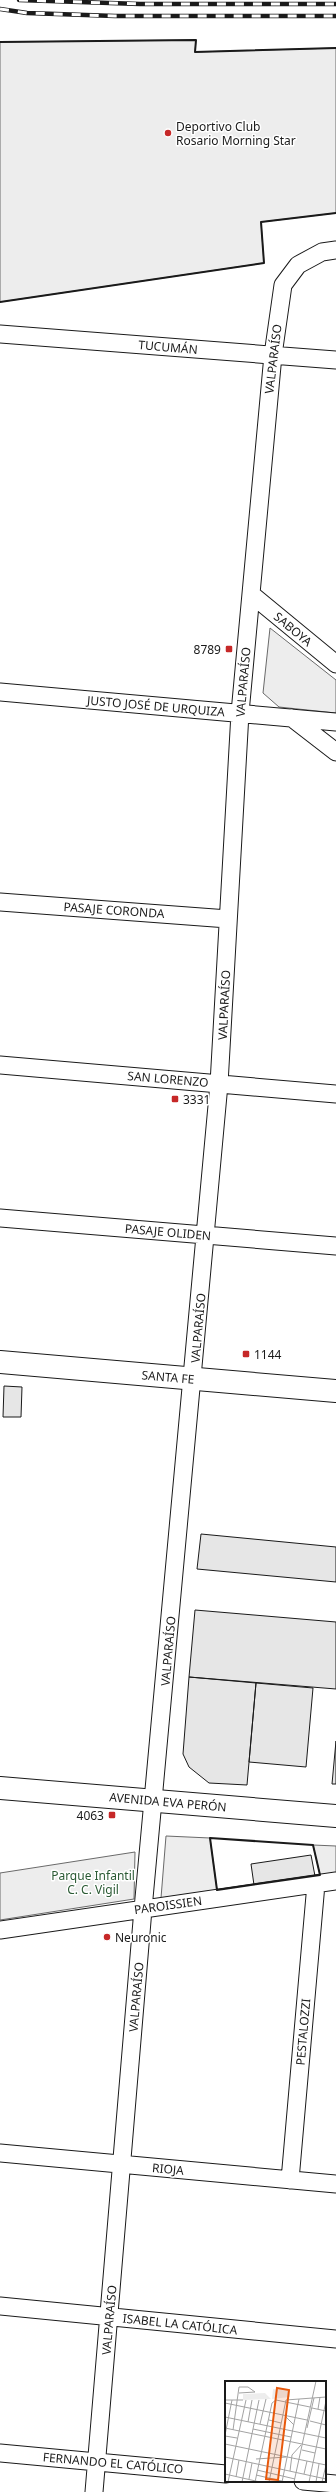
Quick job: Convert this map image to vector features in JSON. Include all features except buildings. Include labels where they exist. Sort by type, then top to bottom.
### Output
[{"type":"main road","name":"SANTA FE","points":[[0,1362],[336,1391]]},
{"type":"main road","name":"AVENIDA EVA PERÓN","points":[[0,1788],[336,1816]]},
{"type":"street","name":"VALPARAÍSO","points":[[94,2492],[144,1909],[194,1379],[219,1084],[240,713],[273,355],[283,285],[298,265],[322,252],[336,250]]},
{"type":"street","name":"TUCUMÁN","points":[[0,334],[336,360]]},
{"type":"street","name":"SABOYA","points":[[251,594],[336,664]]},
{"type":"street","name":"JUSTO JOSÉ DE URQUIZA","points":[[0,692],[336,722]]},
{"type":"street","points":[[292,718],[336,752]]},
{"type":"street","name":"PASAJE CORONDA","points":[[0,902],[228,919]]},
{"type":"street","name":"SAN LORENZO","points":[[0,1065],[336,1094]]},
{"type":"street","name":"PASAJE OLIDEN","points":[[0,1218],[336,1246]]},
{"type":"street","name":"PAROISSIEN","points":[[0,1930],[336,1881]]},
{"type":"street","name":"PESTALOZZI","points":[[290,2180],[316,1884]]},
{"type":"street","name":"RIOJA","points":[[0,2153],[336,2184]]},
{"type":"street","name":"ISABEL LA CATÓLICA","points":[[0,2306],[336,2340]]},
{"type":"street","name":"FERNANDO EL CATÓLICO","points":[[0,2453],[225,2474]]},
{"type":"street","points":[[314,2482],[336,2484]]},
{"type":"shaded area","name":"Deportivo Club Rosario Morning Star","points":[[196,40],[195,52],[336,48],[336,213],[261,222],[264,263],[0,302],[0,42]]},
{"type":"shaded area","points":[[270,628],[336,680],[336,713],[279,707],[263,693]]},
{"type":"shaded area","points":[[166,1836],[210,1838],[217,1890],[161,1898]]},
{"type":"shaded area","points":[[313,1845],[336,1846],[336,1873],[320,1875]]},
{"type":"shaded area","name":"Parque Infantil C. C. Vigil","points":[[135,1852],[134,1899],[0,1920],[0,1873]]},
{"type":"railway","points":[[19,0],[140,4],[336,4]]},
{"type":"railway","points":[[0,9],[27,13],[115,16],[336,16]]},
{"type":"wall","points":[[0,42],[196,40],[195,52],[336,48]]},
{"type":"wall","points":[[0,302],[264,263],[261,222],[336,213]]},
{"type":"wall","points":[[210,1838],[313,1845],[320,1875],[217,1890],[210,1838]]},
{"type":"place","name":"Deportivo Club Rosario Morning Star","points":[[168,133]]},
{"type":"place","name":"8789","points":[[229,649]]},
{"type":"place","name":"3331","points":[[175,1099]]},
{"type":"place","name":"1144","points":[[246,1354]]},
{"type":"place","name":"4063","points":[[112,1815]]},
{"type":"place","name":"Neuronic","points":[[107,1937]]}]
